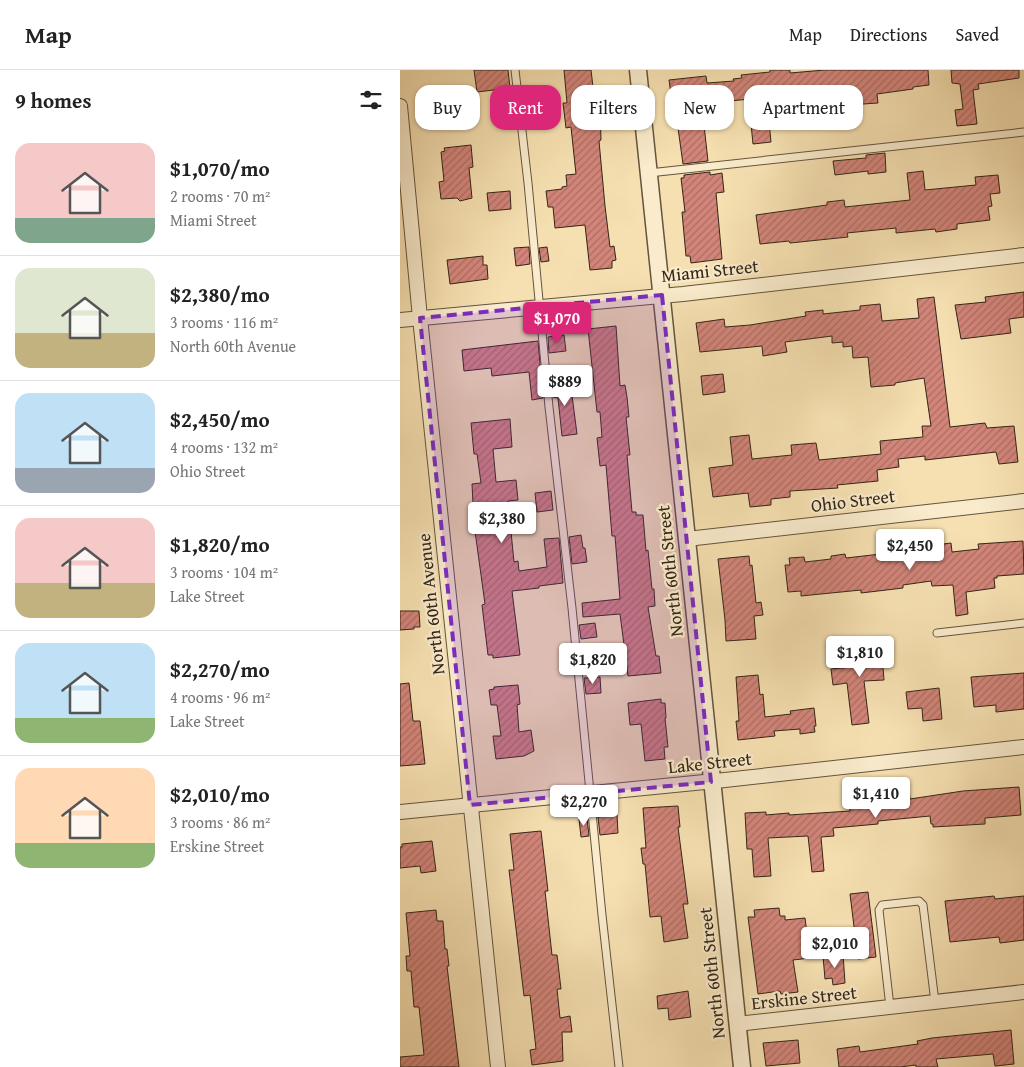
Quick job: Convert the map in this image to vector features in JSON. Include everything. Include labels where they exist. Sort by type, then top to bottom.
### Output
[{"type":"street","name":"North 60th Street","points":[[638,70],[742,1067]]},
{"type":"street","name":"North 60th Avenue","points":[[400,106],[420,318],[498,1067]]},
{"type":"street","name":"Miami Street","points":[[400,320],[662,295],[1024,255]]},
{"type":"street","name":"Ohio Street","points":[[687,539],[1024,501]]},
{"type":"street","name":"Lake Street","points":[[400,812],[711,782],[1024,747]]},
{"type":"street","name":"Erskine Street","points":[[737,1024],[1024,992]]},
{"type":"lane","points":[[515,70],[619,1067]]},
{"type":"lane","points":[[649,173],[1024,132]]},
{"type":"lane","points":[[937,633],[1024,623]]},
{"type":"lane","points":[[890,1007],[879,910],[882,905],[919,901],[923,905],[934,1002]]},
{"type":"highlighted area","points":[[662,295],[711,782],[470,805],[420,318]]},
{"type":"building","points":[[474,70],[508,70],[510,85],[490,85],[490,90],[480,92],[480,85],[476,85]]},
{"type":"building","points":[[564,70],[591,70],[593,85],[571,85],[571,127],[566,128],[563,103],[567,103]]},
{"type":"building","points":[[770,70],[790,70],[790,73],[825,70],[928,70],[929,85],[877,94],[878,103],[863,104],[863,85],[744,85],[744,100],[734,101],[734,85],[670,85],[669,80],[706,76],[707,83],[734,81],[733,79],[742,78],[741,75],[770,72]]},
{"type":"building","points":[[951,70],[1019,70],[1019,78],[978,84],[979,89],[973,90],[977,124],[957,126],[955,110],[963,109],[960,84],[952,83]]},
{"type":"building","points":[[571,130],[601,130],[601,140],[599,141],[605,206],[610,247],[614,246],[616,260],[612,261],[612,268],[590,270],[585,225],[555,228],[553,207],[548,207],[546,191],[562,189],[562,187],[567,186],[566,175],[576,174]]},
{"type":"building","points":[[678,130],[705,130],[708,161],[683,164]]},
{"type":"building","points":[[752,130],[770,130],[771,142],[753,144]]},
{"type":"building","points":[[471,145],[473,167],[469,168],[472,198],[460,201],[457,198],[441,199],[439,182],[444,181],[441,152],[445,151],[444,148]]},
{"type":"building","points":[[885,153],[886,172],[868,174],[868,171],[835,175],[833,161],[866,158],[866,155]]},
{"type":"building","points":[[923,171],[925,190],[976,185],[975,177],[998,175],[1000,193],[990,194],[992,206],[988,207],[990,220],[957,224],[957,229],[936,232],[935,229],[896,233],[896,228],[847,233],[848,237],[760,244],[756,215],[827,205],[827,202],[844,200],[845,207],[910,200],[907,173]]},
{"type":"building","points":[[710,172],[710,175],[722,173],[724,192],[716,193],[722,259],[691,263],[690,256],[686,256],[682,212],[685,212],[681,178],[684,178],[684,175]]},
{"type":"building","points":[[510,191],[511,209],[489,211],[487,193]]},
{"type":"building","points":[[529,247],[530,264],[516,266],[514,248]]},
{"type":"building","points":[[547,247],[549,261],[541,262],[539,248]]},
{"type":"building","points":[[483,256],[483,265],[487,265],[488,279],[450,284],[447,260]]},
{"type":"building","points":[[1024,292],[1024,317],[1009,319],[1011,333],[961,339],[955,305],[986,302],[985,297]]},
{"type":"building","points":[[934,297],[950,427],[985,423],[987,428],[1014,426],[1018,462],[999,464],[996,452],[925,460],[925,456],[898,459],[899,467],[877,470],[878,481],[837,485],[838,488],[790,491],[790,497],[771,499],[771,505],[750,507],[748,493],[713,497],[709,468],[733,465],[730,437],[749,435],[752,459],[792,455],[791,445],[816,443],[819,460],[881,454],[880,441],[923,437],[922,426],[931,426],[924,378],[895,383],[895,385],[871,387],[868,357],[853,358],[852,346],[843,347],[843,342],[832,343],[832,336],[785,342],[787,352],[763,356],[762,346],[700,352],[696,323],[724,319],[725,327],[750,325],[806,316],[805,312],[823,310],[823,314],[860,310],[860,306],[880,304],[882,321],[919,318],[917,299]]},
{"type":"building","points":[[616,326],[620,386],[625,385],[629,417],[626,417],[630,455],[627,455],[632,512],[636,512],[636,515],[643,515],[646,551],[648,550],[655,606],[648,607],[656,656],[659,656],[661,673],[628,676],[620,614],[583,617],[582,603],[620,599],[615,536],[612,536],[606,465],[600,466],[597,438],[602,437],[600,412],[597,412],[588,329]]},
{"type":"building","points":[[564,335],[566,351],[549,353],[548,337]]},
{"type":"building","points":[[538,341],[543,398],[532,400],[529,372],[492,376],[491,368],[464,371],[462,350]]},
{"type":"building","points":[[723,374],[725,392],[703,395],[701,376]]},
{"type":"building","points":[[570,380],[577,434],[562,436],[558,398],[553,397],[552,383]]},
{"type":"building","points":[[510,419],[512,447],[493,449],[496,482],[516,480],[518,500],[508,501],[514,562],[518,561],[519,571],[547,567],[544,539],[559,538],[563,583],[512,591],[520,655],[493,658],[493,655],[488,655],[482,605],[485,604],[474,524],[472,484],[481,483],[477,454],[474,454],[471,423]]},
{"type":"building","points":[[551,491],[553,510],[537,512],[535,493]]},
{"type":"building","points":[[581,535],[587,562],[572,564],[569,537]]},
{"type":"building","points":[[1023,541],[1024,574],[997,576],[997,578],[994,578],[995,588],[966,592],[968,614],[956,616],[953,585],[932,586],[931,581],[903,585],[903,588],[861,593],[861,590],[801,596],[801,591],[788,592],[785,565],[790,565],[789,558],[804,557],[805,562],[831,559],[831,556],[845,554],[846,558],[951,543],[952,552],[979,549],[978,544]]},
{"type":"building","points":[[749,556],[750,566],[752,565],[756,603],[761,602],[763,615],[754,616],[756,639],[726,641],[718,559]]},
{"type":"building","points":[[400,611],[419,611],[420,627],[400,630]]},
{"type":"building","points":[[595,623],[597,637],[581,639],[579,625]]},
{"type":"building","points":[[881,643],[884,680],[864,681],[869,723],[852,725],[847,683],[833,685],[831,669],[853,667],[849,646]]},
{"type":"building","points":[[1024,673],[1024,709],[996,712],[996,705],[974,707],[971,677]]},
{"type":"building","points":[[758,675],[760,695],[763,694],[765,717],[791,714],[790,711],[814,708],[815,732],[800,734],[800,729],[774,731],[775,736],[738,740],[736,721],[739,721],[736,677]]},
{"type":"building","points":[[600,677],[601,693],[586,694],[584,678]]},
{"type":"building","points":[[409,683],[413,721],[420,721],[425,764],[400,766],[400,684]]},
{"type":"building","points":[[518,685],[520,704],[517,705],[519,732],[531,730],[534,751],[524,756],[496,759],[493,736],[501,736],[497,705],[491,705],[489,690],[494,689],[494,687]]},
{"type":"building","points":[[939,688],[942,719],[923,721],[922,708],[908,709],[906,692]]},
{"type":"building","points":[[661,699],[661,703],[665,703],[668,747],[664,747],[665,759],[645,761],[641,724],[630,725],[628,703]]},
{"type":"building","points":[[1019,787],[1021,815],[985,818],[985,824],[933,827],[930,816],[878,821],[878,824],[833,828],[834,836],[821,837],[824,871],[812,872],[808,836],[768,838],[771,876],[754,877],[752,849],[747,849],[745,813],[766,812],[766,815],[789,813],[789,815],[850,811],[849,801],[892,796],[891,790],[909,788],[910,799],[963,791]]},
{"type":"building","points":[[678,806],[680,827],[678,827],[688,904],[683,904],[688,938],[664,942],[661,916],[650,917],[645,864],[643,864],[641,848],[646,848],[643,808]]},
{"type":"building","points":[[617,815],[618,833],[600,835],[598,817]]},
{"type":"building","points":[[587,818],[589,836],[581,837],[579,819]]},
{"type":"building","points":[[541,831],[548,891],[545,891],[552,955],[557,955],[561,989],[557,989],[560,1018],[570,1016],[572,1032],[562,1032],[563,1061],[532,1065],[530,1050],[536,1049],[530,995],[524,996],[509,870],[514,870],[510,834]]},
{"type":"building","points":[[432,841],[436,871],[421,873],[420,866],[400,868],[400,847],[402,847],[402,844]]},
{"type":"building","points":[[868,892],[876,957],[858,959],[850,894]]},
{"type":"building","points":[[994,896],[995,899],[1024,896],[1024,940],[1000,943],[999,937],[950,942],[945,901]]},
{"type":"building","points":[[779,908],[780,916],[785,916],[785,920],[805,918],[810,958],[793,960],[798,992],[781,994],[780,991],[758,994],[748,917],[755,917],[754,910]]},
{"type":"building","points":[[436,910],[437,921],[443,921],[459,1067],[400,1067],[400,1057],[424,1055],[419,1007],[414,1007],[411,971],[407,971],[406,956],[410,956],[406,913]]},
{"type":"building","points":[[843,954],[845,983],[833,985],[832,978],[825,979],[823,956]]},
{"type":"building","points":[[688,991],[691,1017],[669,1020],[668,1008],[658,1009],[657,996]]},
{"type":"building","points":[[1011,1030],[1014,1064],[995,1066],[993,1054],[936,1059],[938,1067],[916,1067],[916,1065],[900,1067],[839,1067],[837,1049],[859,1046],[860,1052],[918,1044],[917,1041],[932,1038]]},
{"type":"building","points":[[798,1040],[800,1063],[766,1066],[763,1043]]}]
